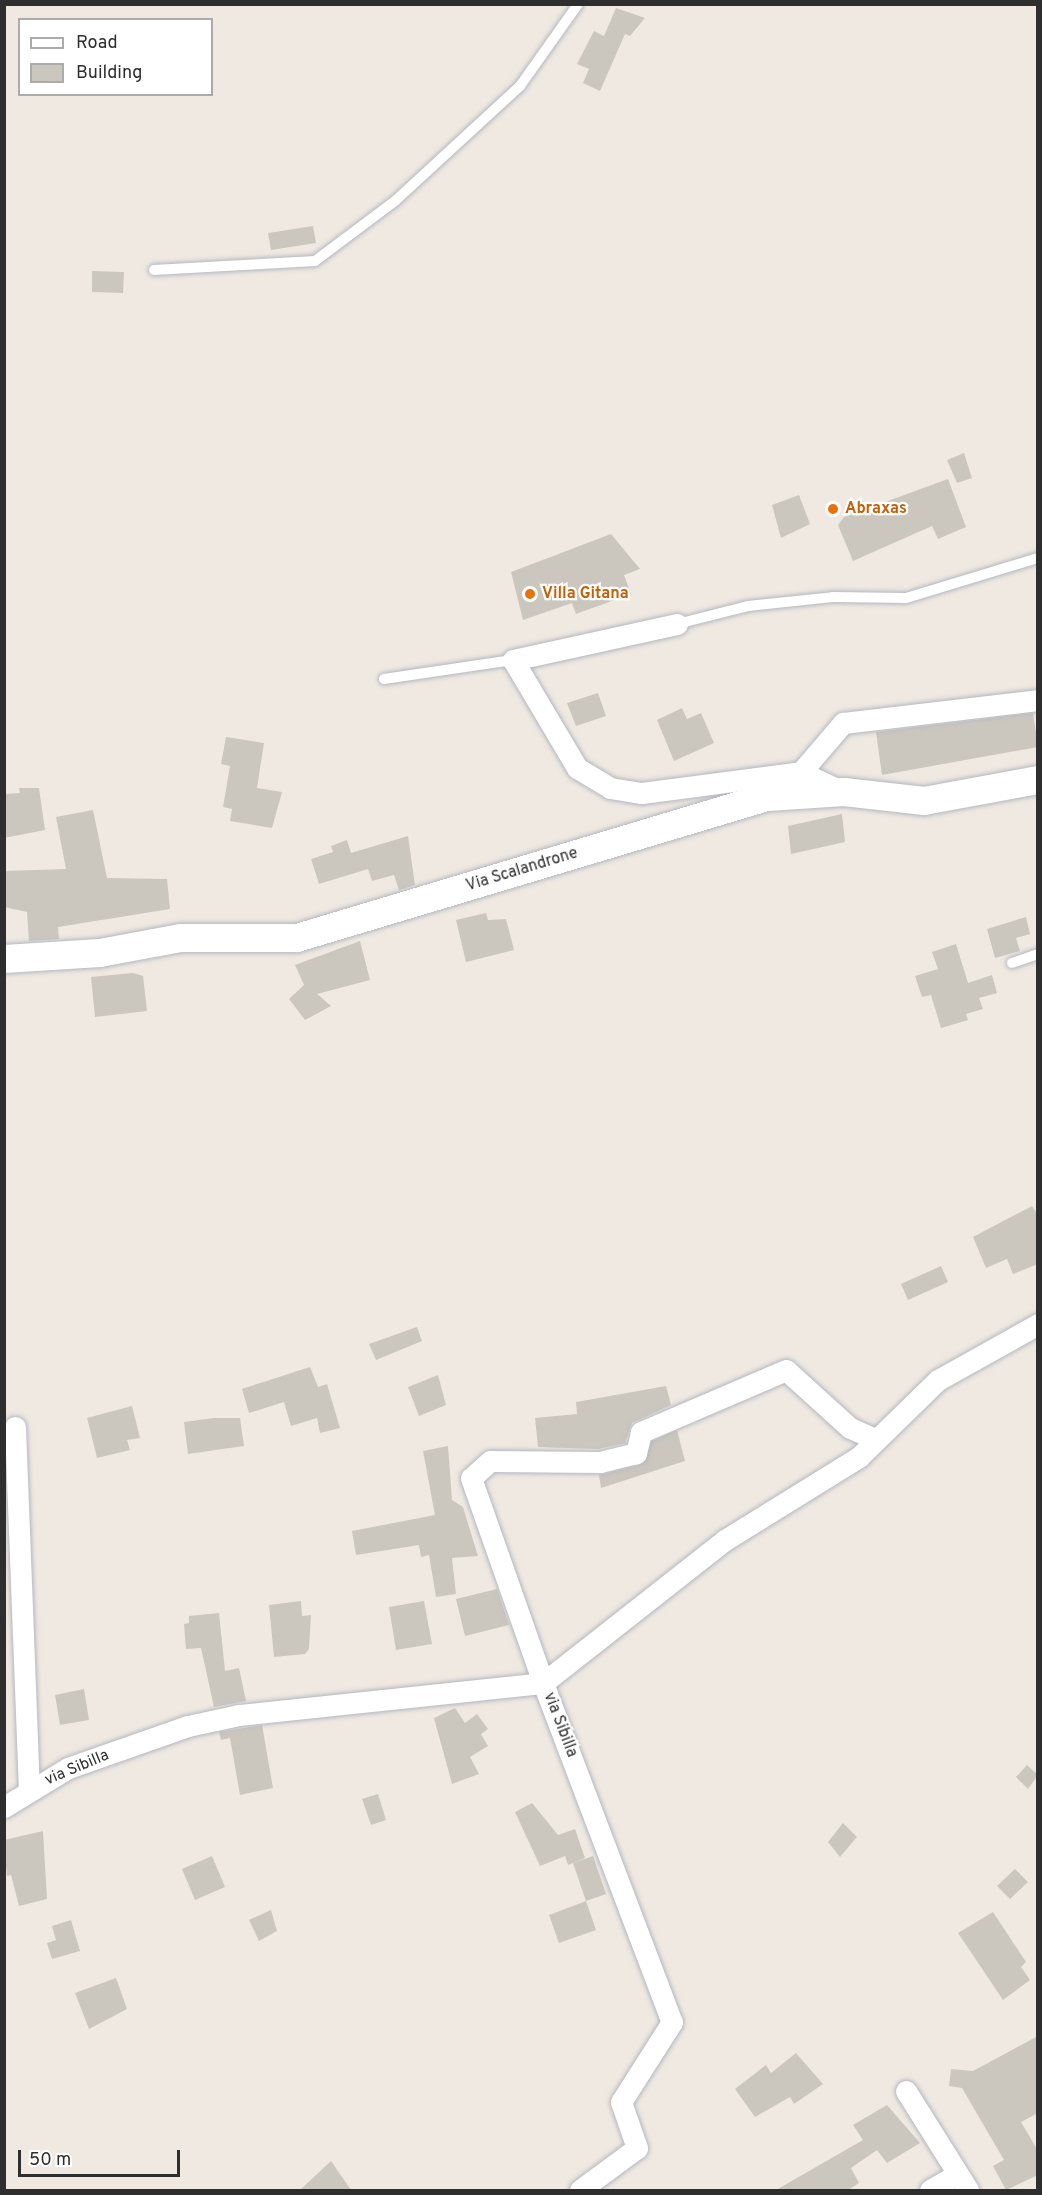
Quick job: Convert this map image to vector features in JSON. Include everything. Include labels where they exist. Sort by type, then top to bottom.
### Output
[{"type":"street","points":[[677,624],[513,660],[577,768],[610,788],[642,793],[801,772],[844,792]]},
{"type":"street","points":[[801,772],[843,723],[1038,700]]},
{"type":"street","name":"Via Scalandrone","points":[[4,959],[100,953],[181,938],[297,938],[768,797],[844,792],[924,801],[1038,780]]},
{"type":"street","points":[[875,1439],[850,1428],[786,1370],[641,1432],[636,1453],[600,1461],[490,1461],[471,1478],[543,1683],[725,1540],[823,1484],[875,1439],[938,1380],[1038,1324]]},
{"type":"street","points":[[15,1427],[29,1790]]},
{"type":"street","name":"via Sibilla","points":[[4,1807],[29,1790],[79,1764],[188,1726],[239,1715],[543,1683],[672,2022],[621,2102],[638,2148],[580,2190]]},
{"type":"street","points":[[906,2091],[963,2182],[930,2190]]},
{"type":"lane","points":[[154,270],[315,261],[396,201],[520,86],[578,4]]},
{"type":"lane","points":[[677,624],[748,606],[833,597],[906,598],[1038,558]]},
{"type":"lane","points":[[384,678],[513,660]]},
{"type":"lane","points":[[1012,963],[1038,954]]},
{"type":"building","points":[[616,8],[645,18],[630,36],[625,34],[600,91],[583,83],[589,69],[577,64],[594,31],[604,36]]},
{"type":"building","points":[[313,226],[316,243],[271,250],[268,233]]},
{"type":"building","points":[[92,271],[124,272],[123,293],[92,292]]},
{"type":"building","points":[[964,453],[972,478],[957,483],[947,460]]},
{"type":"building","points":[[948,479],[966,527],[938,539],[932,526],[853,561],[838,525],[844,517]]},
{"type":"building","points":[[799,495],[810,524],[781,538],[772,505]]},
{"type":"building","points":[[611,534],[640,569],[624,575],[631,594],[576,614],[572,603],[523,620],[511,572]]},
{"type":"building","points":[[598,693],[606,716],[576,726],[567,703]]},
{"type":"building","points":[[682,708],[687,719],[701,713],[714,743],[674,761],[657,720]]},
{"type":"building","points":[[1033,713],[1038,747],[882,775],[876,732]]},
{"type":"building","points":[[226,737],[264,743],[257,788],[282,792],[272,828],[230,821],[232,809],[223,807],[230,766],[221,764]]},
{"type":"building","points":[[19,788],[39,788],[45,830],[4,838],[4,794],[20,793]]},
{"type":"building","points":[[93,810],[107,878],[167,879],[170,909],[58,927],[59,939],[29,941],[27,912],[4,907],[4,871],[66,869],[56,817]]},
{"type":"building","points":[[842,814],[845,842],[791,854],[788,826]]},
{"type":"building","points":[[408,836],[415,885],[399,890],[394,875],[372,881],[368,869],[319,884],[311,859],[333,852],[331,846],[347,840],[351,853]]},
{"type":"building","points":[[486,913],[488,920],[506,919],[514,950],[466,962],[456,920]]},
{"type":"building","points":[[1026,917],[1030,934],[1016,938],[1020,951],[995,958],[987,929]]},
{"type":"building","points":[[360,941],[370,980],[317,994],[331,1006],[305,1020],[289,999],[304,985],[295,965]]},
{"type":"building","points":[[956,944],[968,983],[992,975],[997,993],[979,998],[983,1009],[966,1014],[968,1020],[941,1028],[931,995],[922,997],[915,976],[938,969],[932,952]]},
{"type":"building","points":[[133,973],[143,976],[147,1011],[95,1017],[91,977]]},
{"type":"building","points":[[1032,1206],[1038,1215],[1038,1264],[1013,1274],[1007,1259],[986,1268],[973,1237]]},
{"type":"building","points":[[941,1266],[948,1282],[908,1300],[901,1284]]},
{"type":"building","points":[[417,1327],[422,1341],[376,1360],[369,1344]]},
{"type":"building","points":[[310,1367],[318,1387],[327,1384],[340,1428],[320,1433],[317,1418],[291,1426],[284,1402],[249,1413],[242,1389]]},
{"type":"building","points":[[438,1375],[446,1405],[419,1416],[408,1387]]},
{"type":"building","points":[[666,1386],[671,1405],[632,1423],[625,1443],[598,1449],[538,1447],[535,1418],[577,1414],[576,1402]]},
{"type":"building","points":[[132,1406],[140,1438],[127,1440],[130,1450],[97,1458],[87,1418]]},
{"type":"building","points":[[214,1418],[240,1418],[244,1446],[188,1454],[184,1422]]},
{"type":"building","points":[[677,1430],[685,1461],[601,1488],[599,1475],[640,1465],[652,1441]]},
{"type":"building","points":[[448,1446],[452,1500],[463,1507],[478,1556],[452,1558],[456,1594],[436,1597],[429,1555],[421,1557],[419,1545],[356,1555],[352,1531],[435,1515],[423,1451]]},
{"type":"building","points":[[497,1589],[509,1625],[465,1636],[456,1599]]},
{"type":"building","points":[[301,1601],[302,1616],[311,1615],[309,1649],[305,1654],[274,1657],[269,1605]]},
{"type":"building","points":[[424,1601],[432,1644],[396,1650],[389,1607]]},
{"type":"building","points":[[219,1613],[225,1671],[239,1668],[246,1701],[214,1707],[201,1648],[186,1649],[184,1624],[189,1623],[189,1616]]},
{"type":"building","points":[[84,1689],[89,1720],[60,1725],[55,1695]]},
{"type":"building","points":[[455,1708],[465,1723],[477,1714],[488,1729],[481,1734],[488,1746],[470,1757],[479,1774],[452,1784],[434,1718]]},
{"type":"building","points":[[262,1725],[273,1788],[240,1795],[230,1738],[221,1740],[219,1732]]},
{"type":"building","points":[[1027,1765],[1038,1775],[1028,1789],[1016,1777]]},
{"type":"building","points":[[378,1794],[386,1820],[371,1825],[362,1799]]},
{"type":"building","points":[[532,1803],[558,1835],[575,1829],[585,1858],[568,1865],[565,1856],[540,1866],[515,1812]]},
{"type":"building","points":[[843,1823],[857,1837],[840,1857],[828,1842]]},
{"type":"building","points":[[43,1831],[47,1899],[19,1906],[11,1875],[7,1876],[4,1840]]},
{"type":"building","points":[[212,1856],[225,1887],[195,1900],[182,1869]]},
{"type":"building","points":[[593,1856],[606,1894],[586,1901],[573,1863]]},
{"type":"building","points":[[1015,1869],[1028,1882],[1010,1899],[997,1886]]},
{"type":"building","points":[[586,1901],[596,1930],[559,1943],[549,1915]]},
{"type":"building","points":[[271,1910],[277,1931],[259,1941],[249,1920]]},
{"type":"building","points":[[993,1912],[1026,1962],[1021,1967],[1030,1980],[1003,2000],[958,1933]]},
{"type":"building","points":[[71,1920],[80,1951],[52,1959],[47,1943],[56,1940],[52,1926]]},
{"type":"building","points":[[116,1978],[127,2009],[89,2029],[75,1993]]},
{"type":"building","points":[[1038,2036],[1038,2113],[1021,2122],[1038,2151],[1038,2175],[1006,2190],[993,2166],[1004,2160],[962,2088],[949,2086],[951,2069],[973,2071]]},
{"type":"building","points":[[796,2053],[823,2084],[794,2104],[790,2097],[755,2117],[735,2089],[766,2065],[771,2073]]},
{"type":"building","points":[[887,2105],[920,2143],[887,2163],[877,2150],[851,2168],[859,2183],[848,2190],[776,2190],[863,2140],[853,2125]]},
{"type":"building","points":[[331,2161],[351,2190],[300,2190]]},
{"type":"place","name":"Abraxas","points":[[833,509]]},
{"type":"place","name":"Villa Gitana","points":[[530,594]]}]
